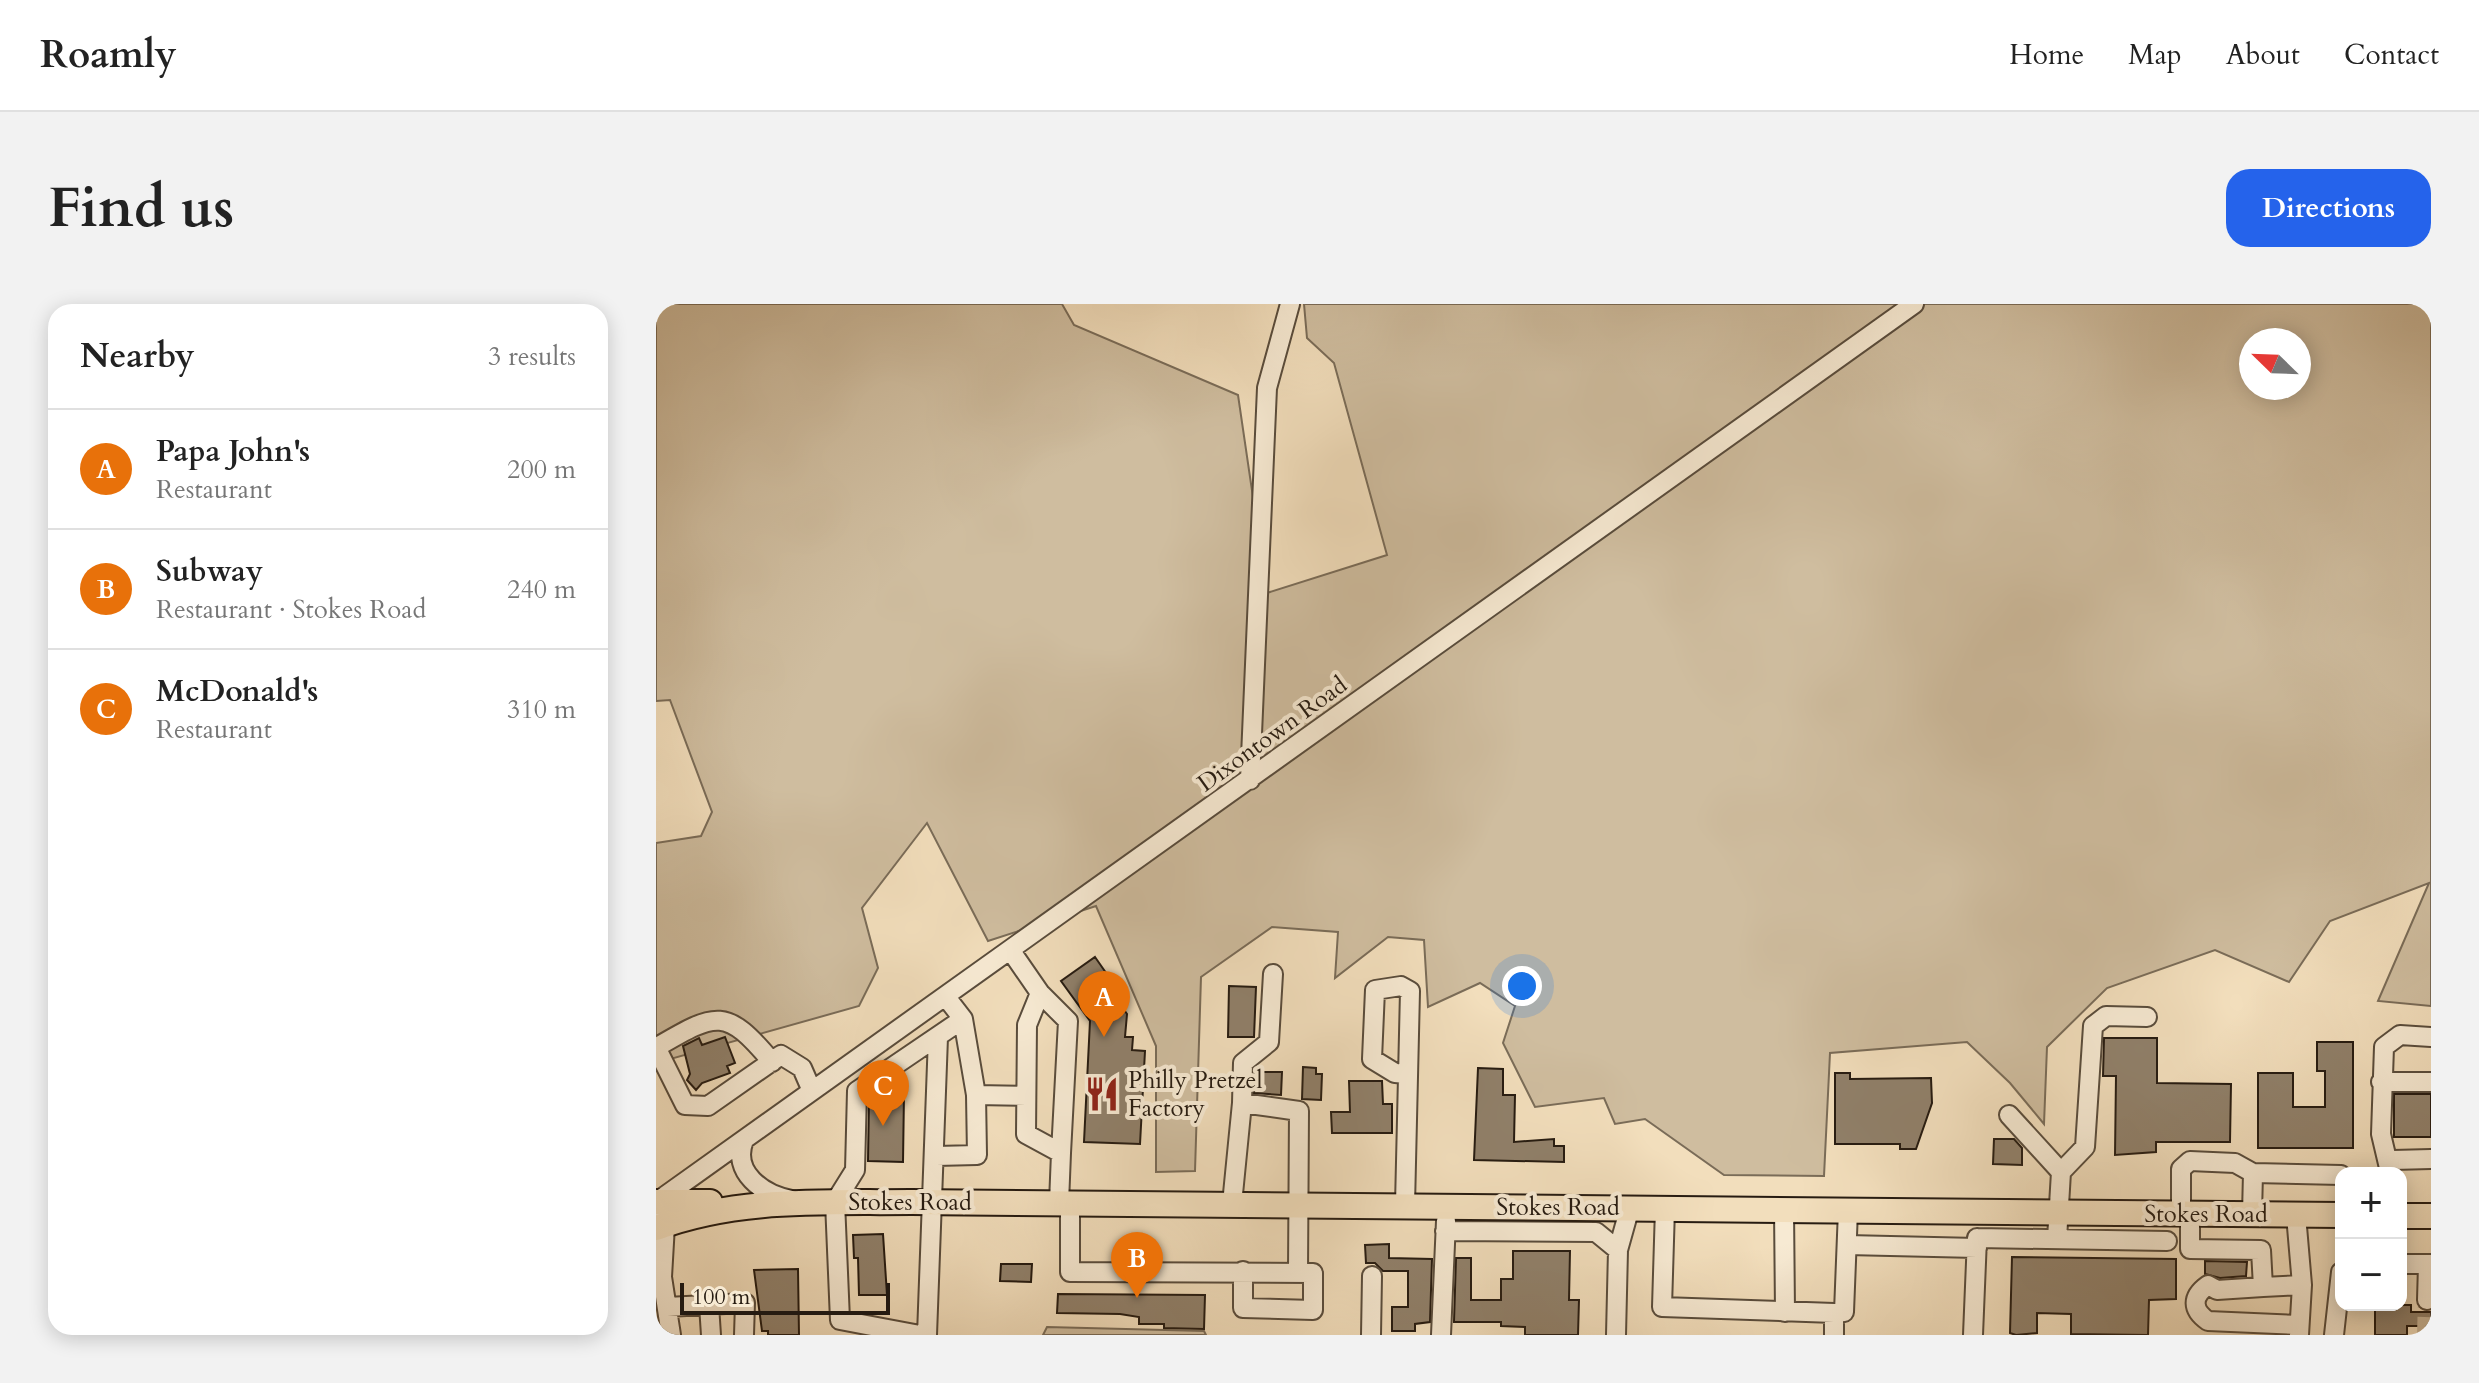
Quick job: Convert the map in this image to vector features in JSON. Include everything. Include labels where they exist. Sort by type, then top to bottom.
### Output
[{"type":"main road","name":"Stokes Road","points":[[658,1209],[835,1202],[934,1202],[2335,1215]]},
{"type":"main road","points":[[2407,1216],[2431,1216]]},
{"type":"street","points":[[1250,780],[1266,398],[1269,372],[1290,304]]},
{"type":"street","name":"Dixontown Road","points":[[658,1209],[744,1140],[812,1091],[1914,304]]},
{"type":"street","points":[[1011,951],[1040,993],[1068,1021],[1061,1153],[1070,1272],[1243,1271],[1313,1273],[1313,1310],[1243,1308],[1243,1271]]},
{"type":"street","points":[[1232,1204],[1243,1063],[1269,1042],[1273,974]]},
{"type":"street","points":[[1405,1205],[1410,991],[1401,986],[1375,990],[1372,1059],[1395,1073],[1407,1074]]},
{"type":"street","points":[[1040,993],[1027,1025],[1026,1134],[1061,1153]]},
{"type":"street","points":[[936,1156],[977,1155],[976,1095],[963,1019],[946,997]]},
{"type":"street","points":[[2057,1239],[2061,1172],[2085,1147],[2093,1026],[2106,1016],[2147,1017]]},
{"type":"street","points":[[772,1062],[744,1029],[719,1019],[688,1029],[656,1047],[685,1105],[708,1106],[772,1062],[781,1055],[802,1068],[812,1091]]},
{"type":"street","points":[[920,1335],[840,1320],[835,1202],[855,1170],[857,1091],[963,1019]]},
{"type":"street","points":[[2388,1167],[2381,1134],[2384,1047],[2400,1035],[2431,1037]]},
{"type":"street","points":[[927,1335],[938,1037]]},
{"type":"street","points":[[2381,1082],[2431,1082]]},
{"type":"street","points":[[976,1095],[1026,1096]]},
{"type":"street","points":[[1242,1103],[1299,1111],[1298,1272]]},
{"type":"street","points":[[2009,1115],[2061,1172]]},
{"type":"street","points":[[744,1140],[740,1156],[752,1181],[772,1194],[810,1203]]},
{"type":"street","points":[[2392,1167],[2399,1158],[2431,1159]]},
{"type":"street","points":[[2167,1241],[2179,1214],[2181,1169],[2190,1161],[2235,1163],[2253,1173],[2335,1175]]},
{"type":"street","points":[[2252,1214],[2253,1173]]},
{"type":"street","points":[[1441,1335],[1446,1206]]},
{"type":"street","points":[[1509,1231],[1510,1207]]},
{"type":"street","points":[[1596,1232],[1603,1207]]},
{"type":"street","points":[[1616,1335],[1618,1250],[1630,1207]]},
{"type":"street","points":[[1665,1208],[1662,1307],[1834,1313],[1844,1312],[1848,1210]]},
{"type":"street","points":[[658,1209],[659,1276],[671,1335]]},
{"type":"street","points":[[1784,1209],[1785,1312]]},
{"type":"street","points":[[1973,1335],[1978,1212]]},
{"type":"street","points":[[2179,1214],[2190,1249],[2261,1250],[2263,1287]]},
{"type":"street","points":[[2296,1215],[2302,1285],[2299,1330],[2208,1321],[2199,1314],[2194,1304],[2198,1292],[2208,1285],[2217,1290],[2302,1285]]},
{"type":"street","points":[[1445,1231],[1596,1232],[1618,1250]]},
{"type":"street","points":[[1847,1245],[2057,1239],[2190,1242]]},
{"type":"street","points":[[2407,1264],[2430,1264],[2427,1300]]},
{"type":"street","points":[[1371,1335],[1372,1276]]},
{"type":"street","points":[[667,1307],[745,1303],[744,1335]]},
{"type":"street","points":[[709,1305],[711,1335]]},
{"type":"street","points":[[2334,1335],[2337,1311]]},
{"type":"street","points":[[1834,1313],[1834,1335]]},
{"type":"shaded area","points":[[656,304],[1062,304],[1074,325],[1238,395],[1267,593],[1387,555],[1334,363],[1307,338],[1304,304],[2431,304],[2431,1006],[2378,1001],[2429,883],[2330,921],[2289,982],[2215,950],[2107,988],[2047,1047],[2044,1124],[2010,1083],[1967,1042],[1830,1053],[1824,1176],[1724,1175],[1645,1119],[1615,1124],[1604,1098],[1535,1107],[1503,1043],[1515,1006],[1480,983],[1428,1007],[1424,940],[1388,937],[1335,978],[1338,932],[1272,927],[1201,977],[1195,1171],[1156,1172],[1156,1046],[1096,906],[988,941],[927,823],[862,908],[878,968],[859,1006],[656,1063],[656,843],[701,836],[712,812],[670,700],[656,701]]},
{"type":"shaded area","points":[[1047,1327],[1204,1331],[1206,1335],[1043,1335]]},
{"type":"building","points":[[1095,957],[1120,993],[1115,997],[1127,1014],[1125,1037],[1133,1037],[1132,1050],[1145,1051],[1140,1144],[1084,1142],[1090,1021],[1061,981]]},
{"type":"building","points":[[1229,986],[1256,987],[1254,1037],[1228,1037]]},
{"type":"building","points":[[725,1037],[735,1063],[727,1066],[730,1073],[702,1083],[696,1090],[687,1080],[690,1074],[683,1046],[699,1038],[702,1045]]},
{"type":"building","points":[[2104,1038],[2157,1038],[2157,1083],[2231,1084],[2230,1142],[2156,1142],[2156,1152],[2115,1155],[2116,1076],[2103,1076]]},
{"type":"building","points":[[2317,1042],[2353,1042],[2353,1148],[2258,1148],[2258,1073],[2293,1073],[2293,1107],[2325,1107],[2325,1071],[2317,1071]]},
{"type":"building","points":[[1303,1067],[1316,1068],[1316,1074],[1322,1074],[1321,1100],[1302,1099]]},
{"type":"building","points":[[1478,1068],[1503,1069],[1503,1095],[1515,1095],[1514,1142],[1554,1139],[1554,1146],[1564,1146],[1564,1162],[1474,1160]]},
{"type":"building","points":[[1255,1072],[1282,1072],[1281,1095],[1254,1093]]},
{"type":"building","points":[[1835,1073],[1850,1073],[1850,1079],[1931,1078],[1932,1103],[1916,1149],[1900,1149],[1900,1144],[1835,1144]]},
{"type":"building","points":[[1349,1081],[1382,1081],[1383,1104],[1392,1104],[1392,1133],[1332,1133],[1331,1112],[1350,1112]]},
{"type":"building","points":[[888,1093],[904,1093],[903,1162],[868,1161],[869,1099]]},
{"type":"building","points":[[2394,1094],[2431,1094],[2431,1137],[2394,1137]]},
{"type":"building","points":[[1994,1139],[2014,1139],[2022,1148],[2022,1165],[1993,1164]]},
{"type":"building","points":[[883,1234],[887,1295],[859,1295],[858,1258],[854,1258],[853,1235]]},
{"type":"building","points":[[1389,1244],[1389,1258],[1432,1259],[1430,1322],[1415,1324],[1415,1331],[1392,1331],[1392,1307],[1408,1307],[1408,1271],[1383,1271],[1375,1263],[1366,1263],[1365,1245]]},
{"type":"building","points":[[1513,1251],[1570,1251],[1569,1300],[1579,1300],[1578,1335],[1525,1335],[1525,1327],[1501,1326],[1501,1322],[1454,1322],[1456,1258],[1471,1258],[1471,1300],[1501,1300],[1501,1279],[1513,1279]]},
{"type":"building","points":[[2012,1257],[2176,1259],[2176,1299],[2149,1300],[2148,1335],[2071,1334],[2071,1314],[2037,1313],[2037,1333],[2016,1335],[2010,1333]]},
{"type":"building","points":[[2205,1261],[2247,1262],[2246,1276],[2220,1278],[2205,1274]]},
{"type":"building","points":[[1001,1264],[1032,1264],[1031,1282],[1000,1281]]},
{"type":"building","points":[[798,1269],[799,1335],[768,1335],[768,1331],[762,1331],[754,1270]]},
{"type":"building","points":[[1058,1294],[1205,1295],[1204,1329],[1139,1324],[1139,1317],[1120,1314],[1057,1313]]},
{"type":"building","points":[[2407,1305],[2411,1305],[2411,1312],[2431,1312],[2431,1326],[2407,1326],[2407,1335],[2375,1335],[2375,1311],[2407,1311]]},
{"type":"tunnel","points":[[2426,1335],[2427,1300]]},
{"type":"place","name":"Papa John's","points":[[1104,1037]]},
{"type":"place","name":"Philly Pretzel Factory","points":[[1102,1094]]},
{"type":"place","name":"McDonald's","points":[[883,1126]]},
{"type":"place","name":"Subway","points":[[1137,1298]]}]
